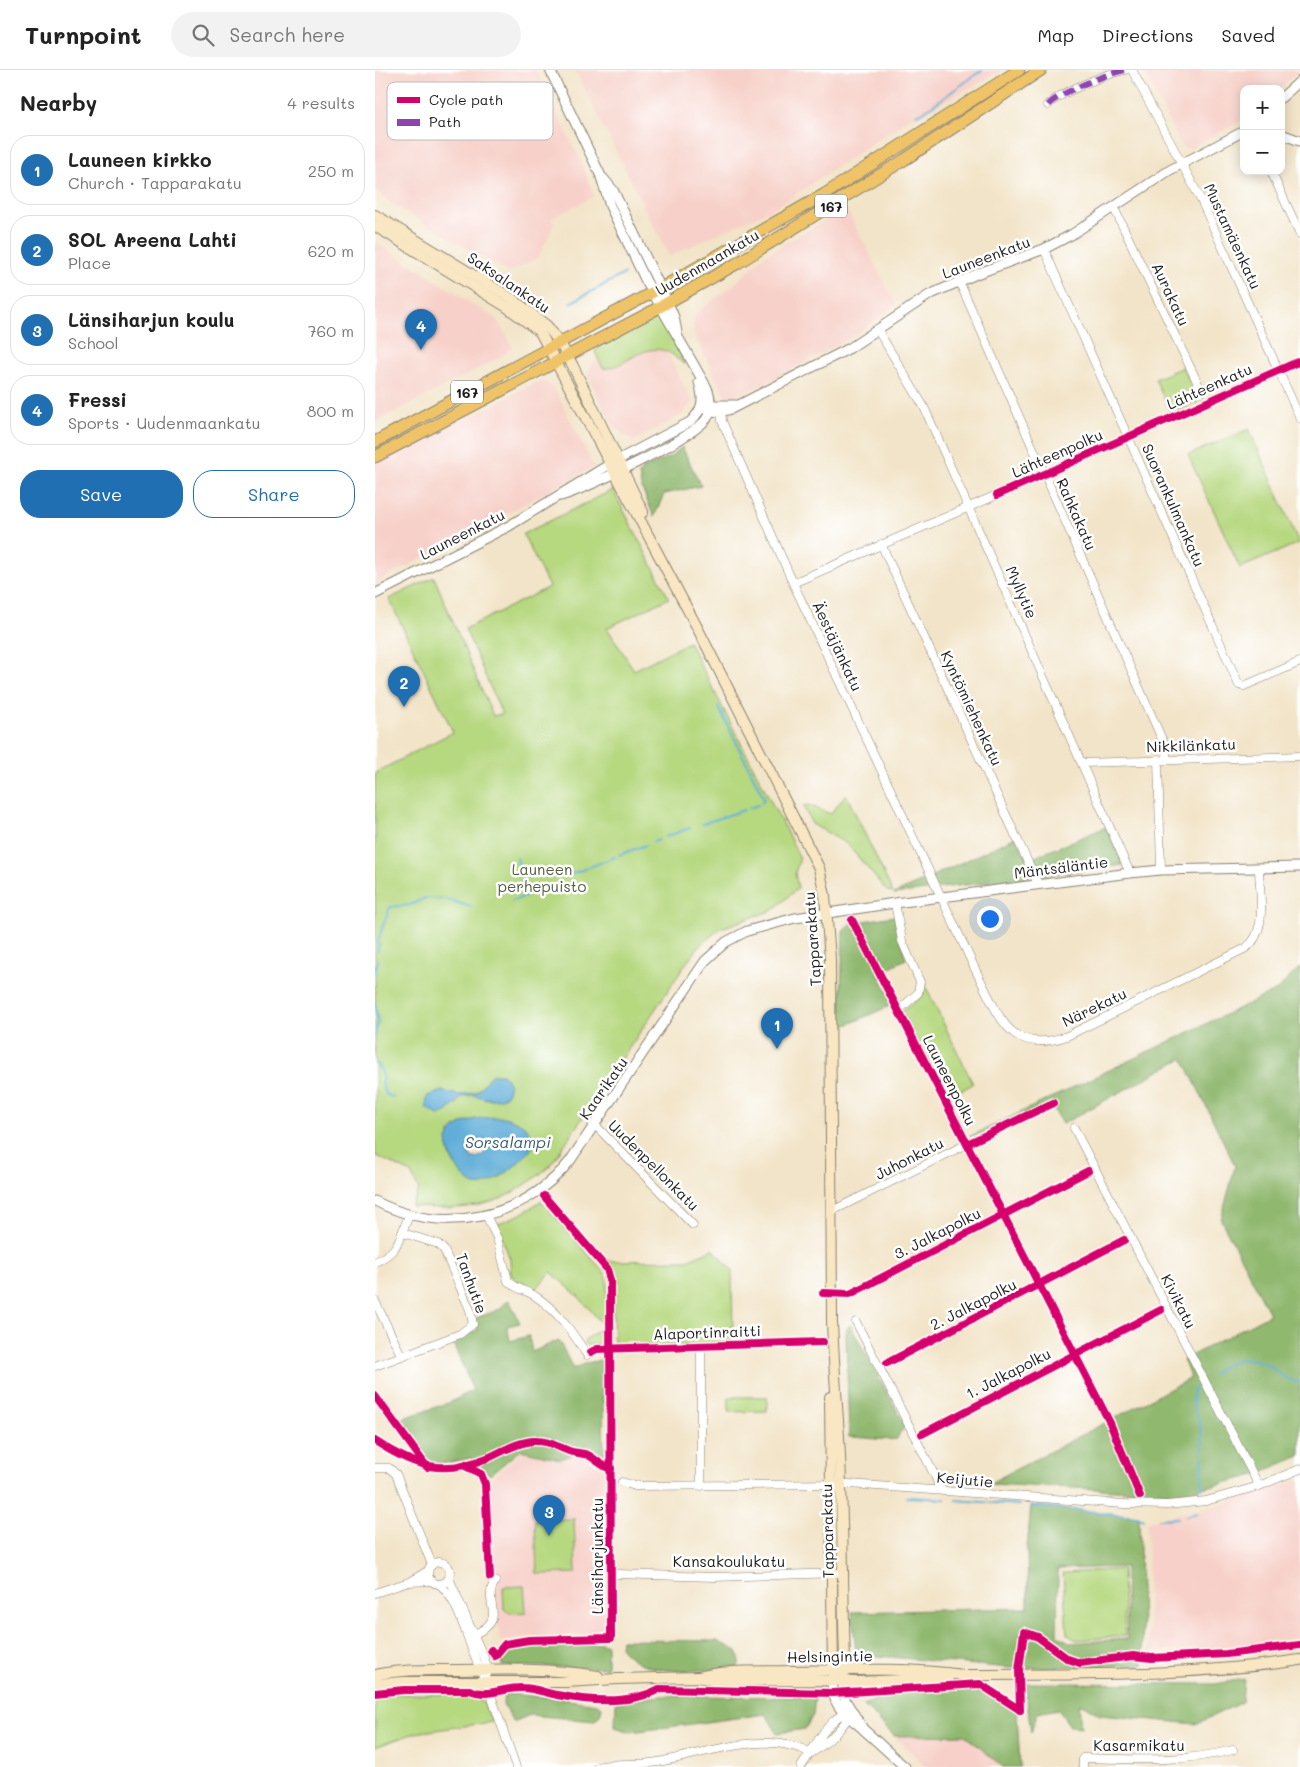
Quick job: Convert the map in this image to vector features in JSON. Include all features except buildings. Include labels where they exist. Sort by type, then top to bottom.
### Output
[{"type":"main road","name":"Uudenmaankatu","points":[[375,442],[657,290],[825,194],[1019,70]]},
{"type":"main road","name":"Uudenmaankatu","points":[[375,457],[664,305],[841,199],[1041,70]]},
{"type":"main road","name":"Saksalankatu","points":[[375,216],[529,311],[547,326],[616,467]]},
{"type":"main road","name":"Saksalankatu","points":[[375,226],[527,320],[555,345]]},
{"type":"main road","name":"Tapparakatu","points":[[616,467],[644,516],[650,537],[804,836],[823,881],[827,912],[832,1050],[834,1381],[837,1396],[838,1573],[833,1676]]},
{"type":"main road","name":"Tapparakatu","points":[[838,1573],[845,1670],[843,1682]]},
{"type":"main road","name":"Helsingintie","points":[[375,1684],[486,1681],[565,1682],[698,1677],[717,1681],[833,1676],[845,1670],[941,1672],[963,1675],[1154,1674],[1226,1670],[1300,1660]]},
{"type":"main road","name":"Helsingintie","points":[[375,1675],[402,1670],[483,1669],[565,1671],[618,1679]]},
{"type":"main road","name":"Helsingintie","points":[[833,1676],[843,1682],[943,1679],[963,1675]]},
{"type":"street","points":[[550,70],[600,174],[613,190],[657,290],[697,374],[707,407]]},
{"type":"street","points":[[1048,105],[1055,97],[1111,73],[1129,70]]},
{"type":"street","name":"Mustamäenkatu","points":[[1129,70],[1183,164],[1300,418]]},
{"type":"street","points":[[1285,94],[1300,81]]},
{"type":"street","name":"Launeenkatu","points":[[375,594],[509,526],[616,467],[693,430],[705,420],[707,407],[721,408],[737,405],[820,364],[929,295],[959,281],[1043,249],[1071,235],[1183,164],[1240,133]]},
{"type":"street","points":[[1285,135],[1300,141]]},
{"type":"street","points":[[1273,175],[1300,234]]},
{"type":"street","name":"Aurakatu","points":[[1114,208],[1202,392]]},
{"type":"street","name":"Suorankulmankatu","points":[[1043,249],[1239,685],[1244,686],[1300,662]]},
{"type":"street","name":"Rahkakatu","points":[[959,281],[1165,746],[1167,759]]},
{"type":"street","name":"Myllytie","points":[[877,329],[924,407],[1130,873]]},
{"type":"street","name":"Äestäjänkatu","points":[[721,408],[722,421],[793,583],[942,897]]},
{"type":"street","points":[[793,583],[997,495]]},
{"type":"street","name":"Kyntömiehenkatu","points":[[881,544],[1038,884]]},
{"type":"street","name":"Nikkilänkatu","points":[[1083,763],[1158,759],[1300,756]]},
{"type":"street","points":[[1158,759],[1161,870]]},
{"type":"street","name":"Mäntsäläntie","points":[[827,912],[1161,870],[1300,867]]},
{"type":"street","name":"Närekatu","points":[[942,897],[1002,1021],[1014,1034],[1026,1040],[1039,1043],[1067,1036],[1252,944],[1260,926],[1259,868]]},
{"type":"street","points":[[895,903],[902,941],[920,982],[918,994],[899,1010]]},
{"type":"street","name":"Kaarikatu","points":[[375,1201],[409,1216],[439,1220],[472,1219],[515,1206],[542,1188],[566,1166],[695,976],[715,951],[747,931],[827,912]]},
{"type":"street","name":"Uudenpellonkatu","points":[[594,1124],[693,1225]]},
{"type":"street","name":"Kivikatu","points":[[1074,1128],[1259,1486]]},
{"type":"street","name":"Juhonkatu","points":[[832,1212],[967,1144]]},
{"type":"street","points":[[375,1262],[393,1251],[403,1233],[409,1216]]},
{"type":"street","points":[[486,1216],[497,1238],[508,1282],[535,1296],[548,1306],[576,1337],[587,1355],[591,1352]]},
{"type":"street","name":"Tanhutie","points":[[375,1366],[460,1334],[473,1324],[470,1310],[445,1250],[438,1244],[403,1233]]},
{"type":"street","points":[[375,1301],[401,1355]]},
{"type":"street","points":[[856,1322],[937,1480],[939,1490]]},
{"type":"street","points":[[701,1346],[701,1486]]},
{"type":"street","points":[[375,1468],[389,1468],[395,1474],[435,1583],[452,1601],[483,1669]]},
{"type":"street","name":"Keijutie","points":[[622,1482],[635,1486],[837,1484],[1147,1506],[1205,1501],[1259,1486],[1300,1469]]},
{"type":"street","points":[[375,1593],[409,1582],[440,1562],[445,1564],[450,1570],[449,1578],[475,1634],[486,1681],[516,1767]]},
{"type":"street","name":"Kansakoulukatu","points":[[616,1574],[715,1577],[838,1573]]},
{"type":"street","points":[[409,1582],[446,1582],[449,1578]]},
{"type":"street","points":[[475,1634],[486,1629],[494,1619],[492,1591],[495,1581]]},
{"type":"street","points":[[833,1676],[833,1692],[847,1714],[905,1767]]},
{"type":"street","points":[[843,1682],[847,1714]]},
{"type":"street","points":[[801,1767],[815,1744],[847,1714]]},
{"type":"street","points":[[597,1767],[609,1764],[656,1763],[710,1750],[778,1742],[793,1744],[811,1753]]},
{"type":"street","name":"Kasarmikatu","points":[[1083,1767],[1083,1758],[1161,1761],[1205,1757],[1233,1750]]},
{"type":"shaded area","points":[[375,70],[536,70],[542,82],[387,82],[387,140],[553,140],[553,105],[582,164],[594,196],[551,219],[554,224],[538,258],[508,272],[390,203],[375,189]]},
{"type":"shaded area","points":[[575,70],[1004,70],[905,121],[775,208],[669,256]]},
{"type":"shaded area","points":[[1143,70],[1299,70],[1284,85],[1240,85],[1240,121],[1191,148],[1183,148]]},
{"type":"shaded area","points":[[846,208],[896,305],[851,338],[770,381],[734,397],[726,397],[695,337],[693,325],[695,314],[738,281],[764,256]]},
{"type":"shaded area","points":[[375,242],[496,319],[513,347],[495,360],[375,422]]},
{"type":"shaded area","points":[[657,331],[692,402],[682,415],[633,441],[613,426],[587,374],[600,352]]},
{"type":"shaded area","points":[[542,380],[554,388],[594,467],[375,583],[375,463]]},
{"type":"shaded area","points":[[521,1452],[561,1460],[575,1455],[583,1456],[605,1471],[603,1500],[606,1631],[604,1633],[526,1637],[500,1641],[489,1481]]},
{"type":"shaded area","points":[[1300,1479],[1300,1637],[1250,1644],[1149,1652],[1147,1521],[1227,1503]]},
{"type":"shaded area","points":[[965,1735],[1003,1767],[926,1767],[894,1736]]},
{"type":"green space","points":[[653,317],[665,321],[685,364],[669,352],[654,349],[638,354],[616,366],[603,368],[595,352],[597,346]]},
{"type":"green space","points":[[1183,367],[1198,402],[1171,414],[1155,379]]},
{"type":"green space","points":[[1249,429],[1299,543],[1240,568],[1188,455]]},
{"type":"green space","points":[[682,447],[701,486],[664,494],[654,517],[641,486],[639,475],[643,468],[670,457]]},
{"type":"green space","name":"Launeen perhepuisto","points":[[613,490],[669,598],[607,628],[634,670],[689,642],[800,858],[795,873],[798,888],[773,910],[721,928],[702,943],[689,959],[550,1166],[533,1180],[486,1204],[452,1208],[411,1206],[419,1190],[411,1173],[375,1155],[375,773],[453,732],[389,599],[434,577],[493,716],[502,714],[465,629],[549,587],[523,534]],"holes":[[[491,1075],[491,1100],[474,1095],[461,1097],[456,1105],[428,1096],[442,1091],[460,1095],[477,1092]],[[482,1118],[520,1160],[498,1179],[461,1169],[454,1165],[450,1156],[448,1137],[451,1131],[461,1124]]]},
{"type":"green space","points":[[846,794],[893,893],[887,891],[847,844],[812,824],[803,806],[808,805],[831,814]]},
{"type":"green space","points":[[1106,827],[1123,865],[894,894],[1016,837],[1028,860]]},
{"type":"green space","points":[[894,916],[906,959],[878,973],[894,1004],[840,1028],[843,931],[852,923]]},
{"type":"green space","points":[[1300,967],[1300,1456],[1252,1476],[1181,1493],[988,1484],[1191,1378],[1183,1360],[1270,1314],[1221,1220],[1235,1166],[1183,1058],[1062,1124],[1052,1106],[971,1145],[967,1138],[1277,990]]},
{"type":"green space","points":[[923,981],[973,1084],[946,1098],[902,1012],[923,995]]},
{"type":"green space","points":[[541,1201],[604,1272],[607,1280],[607,1345],[587,1345],[584,1341],[604,1326],[579,1297],[551,1272],[535,1290],[523,1282],[517,1281],[511,1274],[510,1259],[497,1224],[521,1214]]},
{"type":"green space","points":[[713,1249],[732,1270],[733,1345],[614,1346],[612,1276],[605,1261],[687,1260]]},
{"type":"green space","points":[[509,1300],[520,1323],[507,1326],[510,1341],[529,1336],[532,1352],[559,1340],[573,1369],[586,1363],[602,1360],[604,1458],[592,1459],[579,1452],[560,1459],[520,1450],[490,1475],[471,1458],[431,1466],[405,1431],[401,1419],[451,1402],[473,1390],[452,1341],[478,1330],[474,1319],[498,1310]]},
{"type":"green space","points":[[850,1325],[906,1427],[900,1432],[897,1439],[849,1437],[846,1330]]},
{"type":"green space","points":[[729,1397],[767,1397],[767,1411],[729,1412]]},
{"type":"green space","points":[[1031,1505],[1139,1516],[1143,1665],[1010,1668],[856,1654],[852,1612],[1028,1608],[1027,1548]],"holes":[[[1125,1567],[1127,1639],[1071,1643],[1057,1635],[1058,1569]]]},
{"type":"green space","points":[[574,1519],[576,1573],[537,1574],[535,1520]]},
{"type":"green space","points":[[1122,1569],[1125,1636],[1076,1640],[1067,1634],[1063,1573]]},
{"type":"green space","points":[[524,1586],[526,1612],[510,1613],[504,1609],[503,1587]]},
{"type":"green space","points":[[621,1640],[717,1641],[737,1651],[740,1662],[737,1668],[691,1671],[659,1669],[644,1665],[631,1658],[620,1647]]},
{"type":"green space","points":[[601,1643],[607,1645],[607,1668],[502,1666],[501,1654],[509,1645]]},
{"type":"green space","points":[[1244,1679],[1242,1702],[1196,1724],[1100,1715],[1085,1705],[1079,1704],[1081,1727],[1070,1726],[1058,1709],[1037,1713],[1031,1733],[1025,1683],[1215,1684]]},
{"type":"green space","points":[[974,1683],[1017,1712],[1020,1767],[1003,1767],[965,1735],[894,1736],[863,1705],[897,1692]]},
{"type":"green space","points":[[395,1694],[471,1695],[484,1703],[492,1722],[415,1733],[375,1747],[375,1697]]},
{"type":"green space","points":[[504,1694],[547,1697],[597,1704],[602,1707],[600,1715],[594,1721],[530,1715],[513,1722],[503,1704]]},
{"type":"green space","points":[[661,1696],[815,1697],[813,1715],[805,1729],[777,1733],[766,1714],[631,1732],[615,1727],[616,1702]]},
{"type":"water","points":[[502,1074],[508,1081],[509,1090],[506,1096],[493,1099],[474,1096],[463,1097],[450,1109],[438,1115],[425,1107],[428,1096],[442,1091],[460,1095],[477,1092],[491,1075]]},
{"type":"water","name":"Sorsalampi","points":[[496,1117],[510,1119],[525,1127],[533,1141],[532,1148],[522,1160],[498,1179],[482,1185],[475,1185],[465,1178],[456,1166],[450,1155],[447,1140],[457,1127],[464,1123],[479,1118]],"holes":[[[478,1140],[484,1141],[487,1147],[485,1153],[477,1158],[472,1158],[467,1148]]]},
{"type":"waterway","points":[[916,114],[922,113],[982,70]]},
{"type":"waterway","points":[[570,303],[624,274]]},
{"type":"waterway","points":[[718,706],[764,798],[762,803]]},
{"type":"waterway","points":[[749,808],[758,805]]},
{"type":"waterway","points":[[702,824],[744,810]]},
{"type":"waterway","points":[[665,837],[690,828]]},
{"type":"waterway","points":[[653,842],[659,840]]},
{"type":"waterway","points":[[619,855],[646,845]]},
{"type":"waterway","points":[[569,875],[615,857]]},
{"type":"waterway","points":[[517,858],[526,896]]},
{"type":"waterway","points":[[512,901],[527,896]]},
{"type":"waterway","points":[[378,951],[379,937],[390,907],[410,905],[425,898],[445,899],[472,907]]},
{"type":"waterway","points":[[375,974],[378,960]]},
{"type":"waterway","points":[[375,1002],[378,1023],[375,1036]]},
{"type":"waterway","points":[[375,1062],[382,1073],[384,1091],[393,1097]]},
{"type":"waterway","points":[[1213,1375],[1224,1366],[1238,1360],[1252,1360],[1266,1364],[1290,1380],[1300,1382]]},
{"type":"waterway","points":[[1195,1387],[1192,1396],[1202,1431],[1202,1489]]},
{"type":"waterway","points":[[907,1497],[945,1499]]},
{"type":"waterway","points":[[956,1500],[1020,1505]]},
{"type":"waterway","points":[[1030,1506],[1137,1516],[1143,1519]]},
{"type":"waterway","points":[[1186,1516],[1197,1513]]},
{"type":"waterway","points":[[1159,1519],[1178,1518]]},
{"type":"marked path","points":[[1048,105],[1062,95],[1084,84],[1125,70]]},
{"type":"cycle path","name":"Lähteenkatu","points":[[997,495],[1300,361]]},
{"type":"cycle path","name":"Launeenpolku","points":[[852,920],[1110,1423],[1140,1496]]},
{"type":"cycle path","points":[[967,1144],[1053,1103]]},
{"type":"cycle path","name":"3. Jalkapolku","points":[[823,1293],[850,1294],[1088,1171]]},
{"type":"cycle path","name":"Länsiharjunkatu","points":[[491,1650],[495,1656],[505,1644],[529,1640],[611,1638],[610,1280],[607,1269],[544,1196]]},
{"type":"cycle path","name":"2. Jalkapolku","points":[[887,1363],[1124,1240]]},
{"type":"cycle path","name":"1. Jalkapolku","points":[[922,1434],[1161,1310]]},
{"type":"cycle path","name":"Alaportinraitti","points":[[591,1352],[597,1349],[823,1342]]},
{"type":"cycle path","points":[[375,1396],[427,1467]]},
{"type":"cycle path","points":[[375,1441],[404,1458],[417,1463],[444,1467],[473,1463],[522,1443],[543,1441],[569,1451],[588,1455],[611,1469]]},
{"type":"cycle path","points":[[465,1466],[481,1474],[485,1484],[490,1577]]},
{"type":"cycle path","points":[[1020,1710],[1019,1670],[1024,1632],[1038,1637],[1068,1659],[1080,1663],[1133,1656],[1152,1658],[1226,1654],[1300,1645]]},
{"type":"cycle path","points":[[375,1693],[404,1690],[470,1690],[489,1693],[523,1688],[569,1697],[595,1700],[622,1700],[635,1698],[659,1689],[833,1693],[980,1684],[1020,1710]]},
{"type":"place","name":"Fressi","points":[[421,350]]},
{"type":"place","name":"SOL Areena Lahti","points":[[404,707]]},
{"type":"place","name":"Launeen kirkko","points":[[777,1049]]},
{"type":"place","name":"Länsiharjun koulu","points":[[549,1536]]}]
